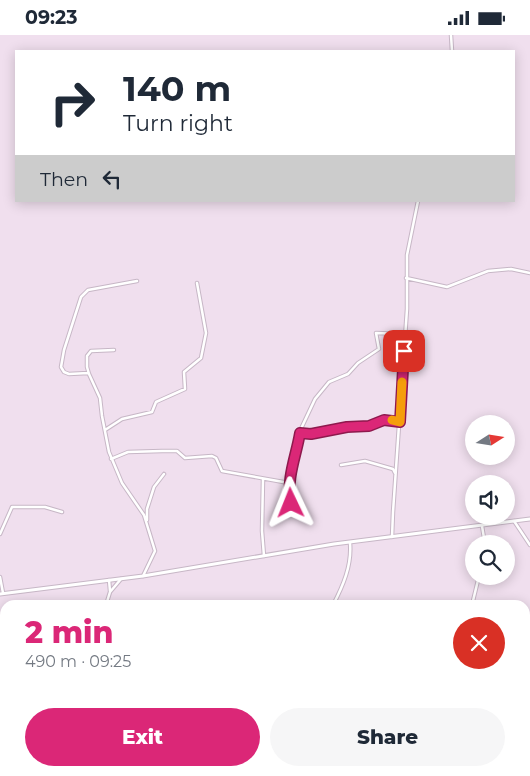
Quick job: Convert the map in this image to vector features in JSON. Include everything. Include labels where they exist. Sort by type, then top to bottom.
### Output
[{"type":"street","points":[[451,35],[452,50]]},
{"type":"street","points":[[392,537],[407,309],[407,255],[418,202]]},
{"type":"street","points":[[406,278],[447,287],[488,271],[511,269],[530,273]]},
{"type":"street","points":[[88,373],[69,374],[64,372],[61,367],[64,350],[81,297],[88,290],[137,281]]},
{"type":"street","points":[[104,430],[122,419],[152,412],[156,402],[185,389],[184,375],[187,369],[201,358],[206,333],[197,283]]},
{"type":"street","points":[[295,513],[290,497],[291,468],[300,433],[315,399],[326,385],[348,374],[358,363],[379,349],[376,333],[400,333],[404,338]]},
{"type":"street","points":[[114,350],[96,349],[88,353],[86,360],[88,373],[100,398],[104,430],[111,459],[127,493],[138,504],[147,523],[155,551],[143,576]]},
{"type":"street","points":[[300,433],[311,434],[347,427],[369,426],[384,420],[400,422]]},
{"type":"street","points":[[111,459],[128,452],[177,451],[186,458],[212,456],[216,458],[222,471],[289,483]]},
{"type":"street","points":[[341,465],[365,461],[372,462],[394,470],[396,475]]},
{"type":"street","points":[[147,523],[147,509],[154,487],[164,474]]},
{"type":"street","points":[[263,479],[262,531],[264,556]]},
{"type":"street","points":[[0,535],[12,507],[45,507],[62,512]]},
{"type":"street","points":[[515,521],[530,519]]},
{"type":"street","points":[[515,522],[530,545]]},
{"type":"street","points":[[0,577],[1,594],[143,576],[350,543],[488,525]]},
{"type":"street","points":[[482,526],[484,535]]},
{"type":"street","points":[[336,600],[347,571],[351,552],[350,543]]},
{"type":"street","points":[[110,592],[122,578]]},
{"type":"street","points":[[108,600],[110,592],[109,580]]},
{"type":"street","points":[[473,600],[477,585]]},
{"type":"slow traffic","points":[[392,420],[400,422],[402,382]]},
{"type":"route","points":[[291,503],[288,493],[291,468],[300,433],[313,434],[319,431],[369,426],[384,420],[400,422],[404,351]]}]
